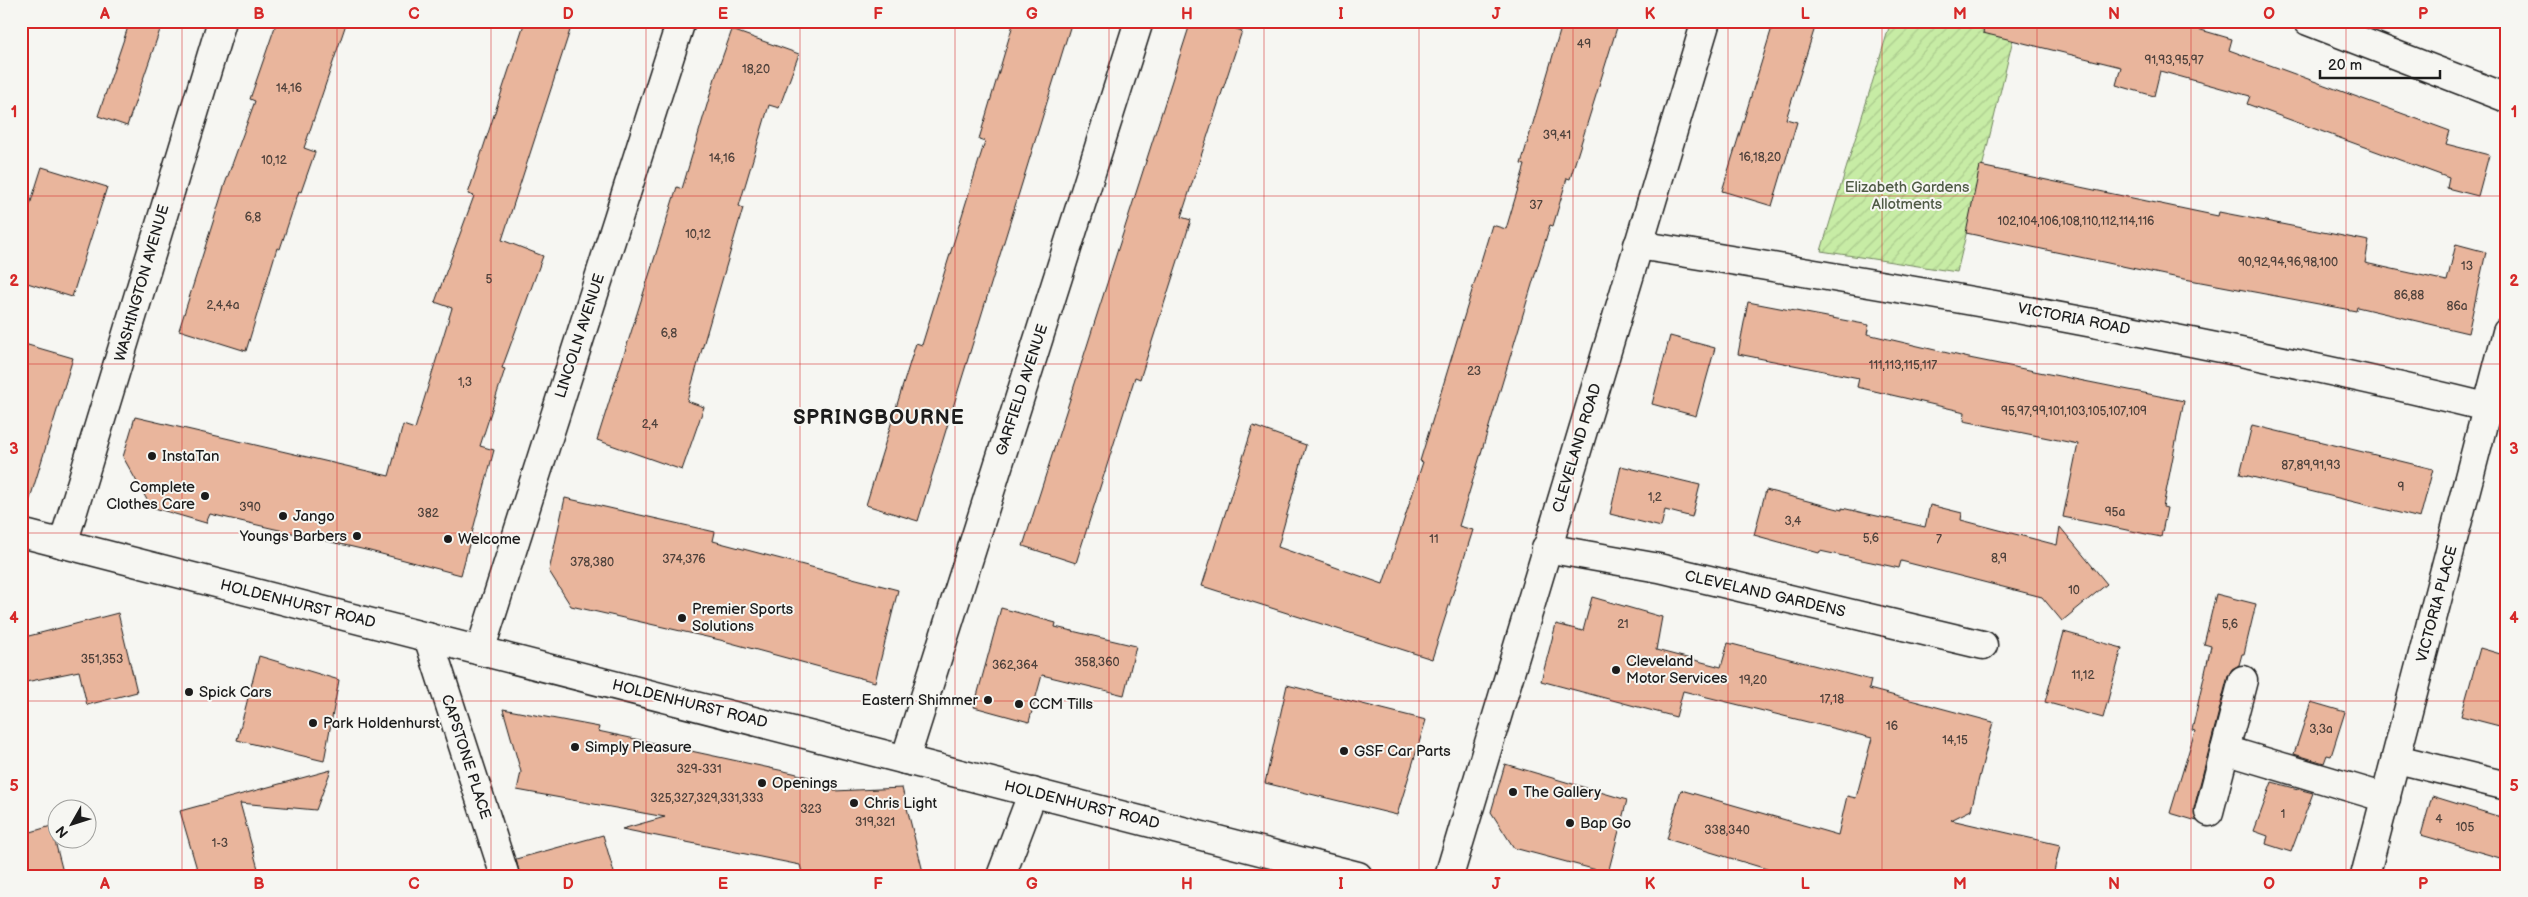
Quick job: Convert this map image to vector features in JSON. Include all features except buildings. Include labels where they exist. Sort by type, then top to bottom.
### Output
[{"type":"street","name":"WASHINGTON AVENUE","points":[[63,544],[222,21]]},
{"type":"street","name":"LINCOLN AVENUE","points":[[480,651],[681,21]]},
{"type":"street","name":"GARFIELD AVENUE","points":[[905,760],[1139,21]]},
{"type":"street","name":"CLEVELAND ROAD","points":[[1449,876],[1546,548],[1706,21]]},
{"type":"street","points":[[2308,21],[2507,98]]},
{"type":"street","name":"VICTORIA ROAD","points":[[1638,245],[1934,292],[2191,340],[2497,410]]},
{"type":"street","name":"VICTORIA PLACE","points":[[2365,876],[2497,410],[2507,332]]},
{"type":"street","name":"HOLDENHURST ROAD","points":[[21,533],[1358,876]]},
{"type":"street","name":"CLEVELAND GARDENS","points":[[1546,548],[1659,568],[1983,645]]},
{"type":"street","name":"CAPSTONE PLACE","points":[[428,637],[505,876]]},
{"type":"street","points":[[2209,812],[2244,680]]},
{"type":"street","points":[[2226,750],[2386,798]]},
{"type":"street","points":[[2397,759],[2507,786]]},
{"type":"street","points":[[1001,876],[1032,792]]},
{"type":"green space","name":"Elizabeth Gardens Allotments","points":[[1891,21],[1957,21],[2013,39],[1957,272],[1821,251]]},
{"type":"place","name":"InstaTan","points":[[152,456]]},
{"type":"place","name":"Complete Clothes Care","points":[[205,496]]},
{"type":"place","name":"Jango","points":[[283,516]]},
{"type":"place","name":"Youngs Barbers","points":[[357,536]]},
{"type":"place","name":"Welcome","points":[[448,539]]},
{"type":"place","name":"Premier Sports Solutions","points":[[682,618]]},
{"type":"place","name":"Cleveland Motor Services","points":[[1616,670]]},
{"type":"place","name":"Spick Cars","points":[[189,692]]},
{"type":"place","name":"Eastern Shimmer","points":[[988,700]]},
{"type":"place","name":"CCM Tills","points":[[1019,704]]},
{"type":"place","name":"Park Holdenhurst","points":[[313,723]]},
{"type":"place","name":"Simply Pleasure","points":[[575,747]]},
{"type":"place","name":"GSF Car Parts","points":[[1344,751]]},
{"type":"place","name":"Openings","points":[[762,783]]},
{"type":"place","name":"The Gallery","points":[[1513,792]]},
{"type":"place","name":"Chris Light","points":[[854,803]]},
{"type":"place","name":"Bap Go","points":[[1570,823]]},
{"type":"district","name":"SPRINGBOURNE","points":[[879,418]]}]
